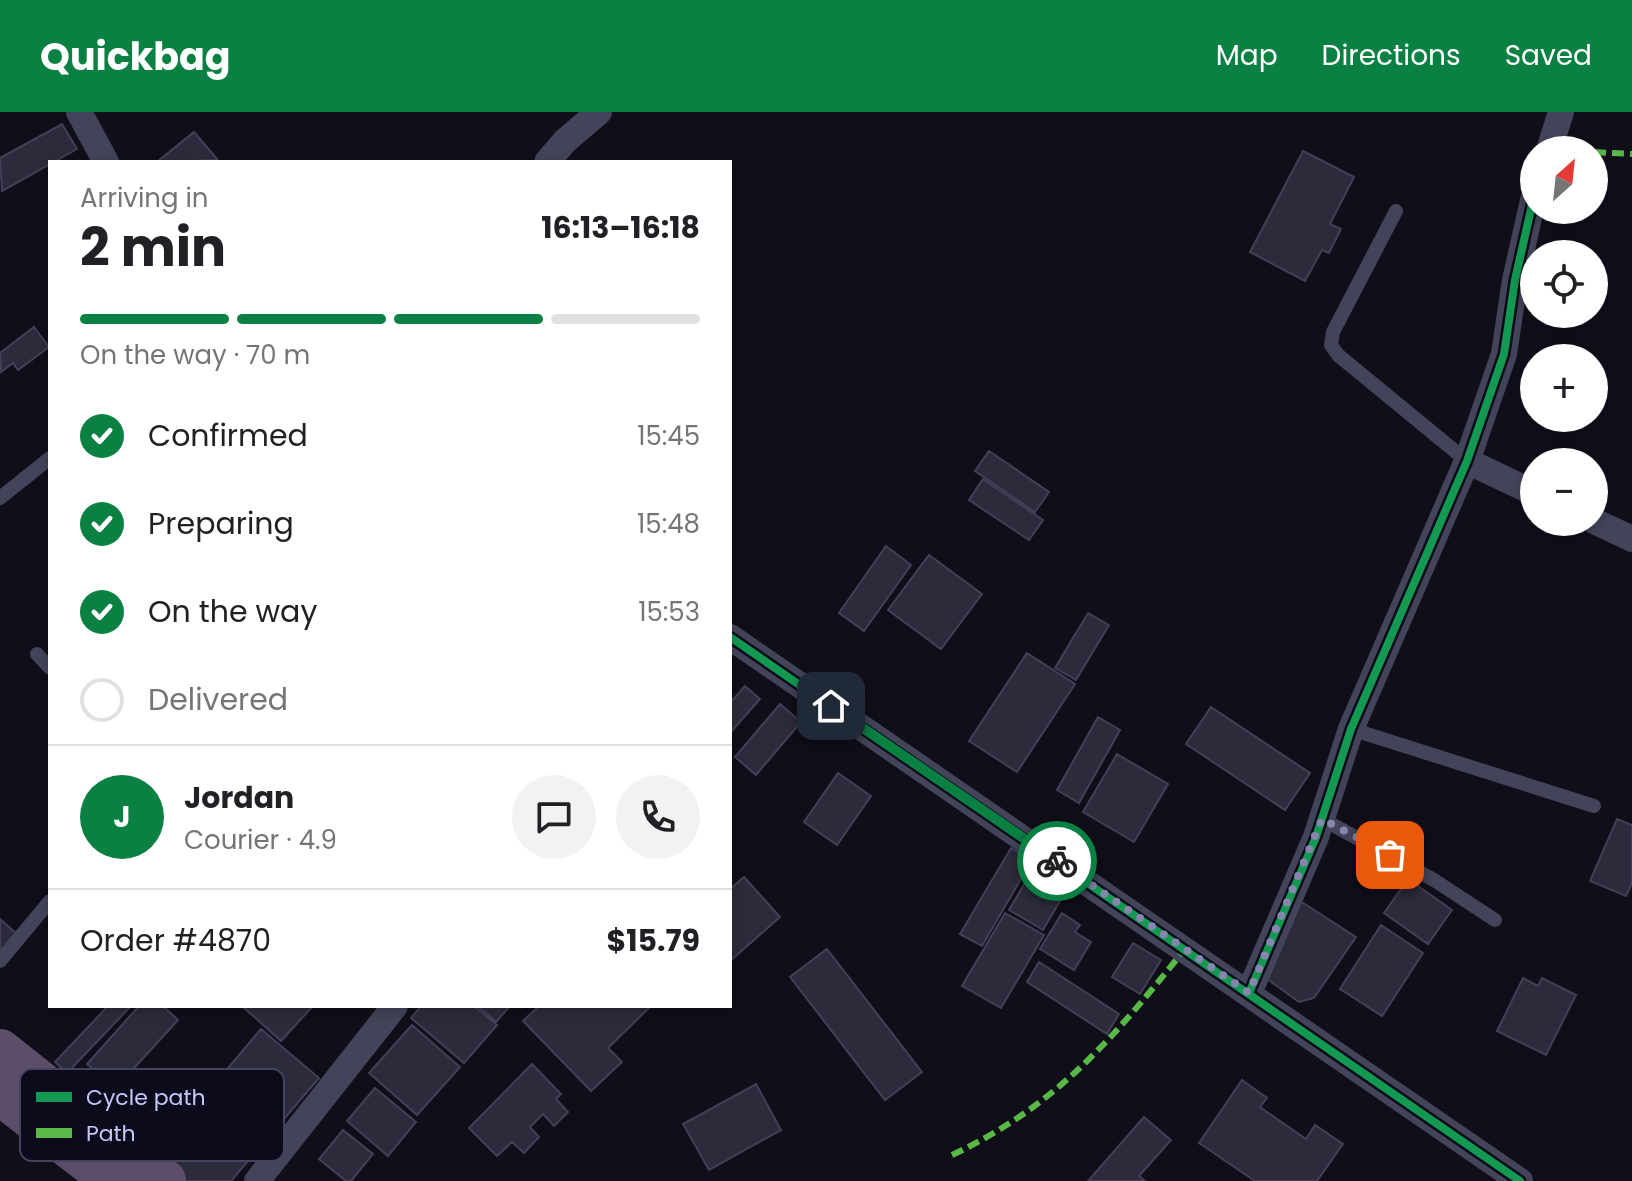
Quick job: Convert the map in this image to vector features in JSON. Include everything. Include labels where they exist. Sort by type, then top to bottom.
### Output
[{"type":"highway","points":[[0,1051],[23,1069]]},
{"type":"highway","points":[[0,1093],[20,1108]]},
{"type":"highway","points":[[88,1161],[114,1181]]},
{"type":"highway","points":[[139,1161],[164,1181]]},
{"type":"street","points":[[79,112],[105,160]]},
{"type":"street","points":[[549,160],[565,141],[599,112]]},
{"type":"street","points":[[1553,136],[1561,112]]},
{"type":"street","points":[[1249,993],[1322,819],[1351,729],[1467,461],[1504,354],[1515,280],[1528,224]]},
{"type":"street","points":[[1467,461],[1520,486]]},
{"type":"street","points":[[1608,528],[1632,539]]},
{"type":"street","points":[[732,638],[1249,993],[1486,1170],[1520,1181]]},
{"type":"street","points":[[284,1147],[393,1008]]},
{"type":"street","points":[[257,1181],[273,1161]]},
{"type":"lane","points":[[1396,211],[1333,332],[1331,345],[1338,355],[1467,461]]},
{"type":"lane","points":[[0,498],[48,460]]},
{"type":"lane","points":[[37,654],[48,666]]},
{"type":"lane","points":[[1351,729],[1594,806]]},
{"type":"lane","points":[[1322,819],[1434,880],[1495,920]]},
{"type":"lane","points":[[0,961],[48,903]]},
{"type":"building","points":[[62,124],[77,149],[57,160],[48,160],[48,165],[2,191],[0,158]]},
{"type":"building","points":[[194,132],[218,160],[159,160]]},
{"type":"building","points":[[1303,151],[1354,177],[1330,224],[1341,229],[1329,253],[1322,250],[1305,281],[1250,252]]},
{"type":"building","points":[[34,327],[48,346],[18,370],[13,363],[1,372],[0,353]]},
{"type":"building","points":[[989,451],[1049,492],[1035,512],[975,471]]},
{"type":"building","points":[[983,479],[1043,520],[1029,540],[969,500]]},
{"type":"building","points":[[886,546],[911,565],[864,631],[839,613]]},
{"type":"building","points":[[929,555],[982,594],[941,649],[888,610]]},
{"type":"building","points":[[1088,613],[1109,625],[1076,680],[1055,668]]},
{"type":"building","points":[[1027,653],[1075,684],[1017,772],[969,741]]},
{"type":"building","points":[[745,686],[760,699],[732,731],[732,701]]},
{"type":"building","points":[[780,704],[801,722],[756,775],[735,757]]},
{"type":"building","points":[[1211,707],[1310,773],[1285,810],[1186,744]]},
{"type":"building","points":[[1098,717],[1120,730],[1079,803],[1057,790]]},
{"type":"building","points":[[1117,754],[1168,784],[1134,842],[1083,812]]},
{"type":"building","points":[[838,773],[871,796],[837,845],[804,822]]},
{"type":"building","points":[[1617,819],[1632,825],[1632,883],[1626,896],[1590,881]]},
{"type":"building","points":[[1011,848],[1032,860],[982,946],[960,934]]},
{"type":"building","points":[[1029,876],[1063,896],[1043,930],[1009,910]]},
{"type":"building","points":[[744,877],[780,917],[732,959],[732,887]]},
{"type":"building","points":[[1408,879],[1452,910],[1428,944],[1384,913]]},
{"type":"building","points":[[1300,901],[1356,937],[1314,998],[1299,1002],[1266,978]]},
{"type":"building","points":[[1005,913],[1044,935],[1001,1008],[962,986]]},
{"type":"building","points":[[1062,913],[1080,925],[1075,932],[1091,942],[1074,970],[1040,949]]},
{"type":"building","points":[[0,919],[17,934],[0,952]]},
{"type":"building","points":[[1381,925],[1423,953],[1382,1016],[1340,989]]},
{"type":"building","points":[[1133,943],[1161,960],[1140,994],[1112,977]]},
{"type":"building","points":[[827,949],[922,1072],[885,1100],[790,977]]},
{"type":"building","points":[[1039,962],[1119,1014],[1107,1034],[1027,982]]},
{"type":"building","points":[[1523,978],[1538,986],[1542,978],[1576,995],[1546,1055],[1497,1031]]},
{"type":"building","points":[[106,1008],[129,1008],[71,1069],[63,1069],[55,1062]]},
{"type":"building","points":[[137,1008],[165,1008],[178,1020],[133,1069],[93,1069],[87,1064]]},
{"type":"building","points":[[244,1008],[311,1008],[281,1041]]},
{"type":"building","points":[[419,1008],[476,1008],[497,1025],[464,1063],[411,1018]]},
{"type":"building","points":[[480,1008],[508,1008],[496,1022]]},
{"type":"building","points":[[537,1008],[649,1008],[608,1048],[622,1062],[591,1091],[523,1021]]},
{"type":"building","points":[[412,1025],[460,1067],[417,1115],[369,1073]]},
{"type":"building","points":[[261,1029],[319,1078],[284,1119],[284,1069],[227,1069]]},
{"type":"building","points":[[532,1064],[561,1094],[556,1099],[568,1112],[554,1126],[543,1114],[530,1127],[539,1137],[524,1153],[512,1142],[497,1156],[469,1128]]},
{"type":"building","points":[[1242,1080],[1267,1098],[1260,1107],[1306,1139],[1315,1125],[1343,1144],[1317,1181],[1255,1181],[1199,1143]]},
{"type":"building","points":[[756,1084],[781,1130],[709,1170],[683,1124]]},
{"type":"building","points":[[375,1088],[416,1122],[388,1156],[347,1121]]},
{"type":"building","points":[[1144,1117],[1171,1140],[1139,1176],[1145,1181],[1088,1181]]},
{"type":"building","points":[[343,1130],[373,1154],[351,1181],[346,1181],[319,1159]]},
{"type":"building","points":[[156,1161],[248,1161],[231,1181],[180,1181]]},
{"type":"marked path","points":[[1608,153],[1632,154]]},
{"type":"marked path","points":[[952,1155],[1023,1114],[1081,1067],[1133,1012],[1185,949]]},
{"type":"cycle path","points":[[1249,993],[1316,837],[1351,729],[1467,461],[1504,354],[1515,280],[1528,224]]},
{"type":"cycle path","points":[[732,638],[1520,1181]]},
{"type":"way so far","points":[[1057,861],[1249,993],[1322,819],[1390,855]]},
{"type":"route","points":[[831,706],[1057,861]]}]
